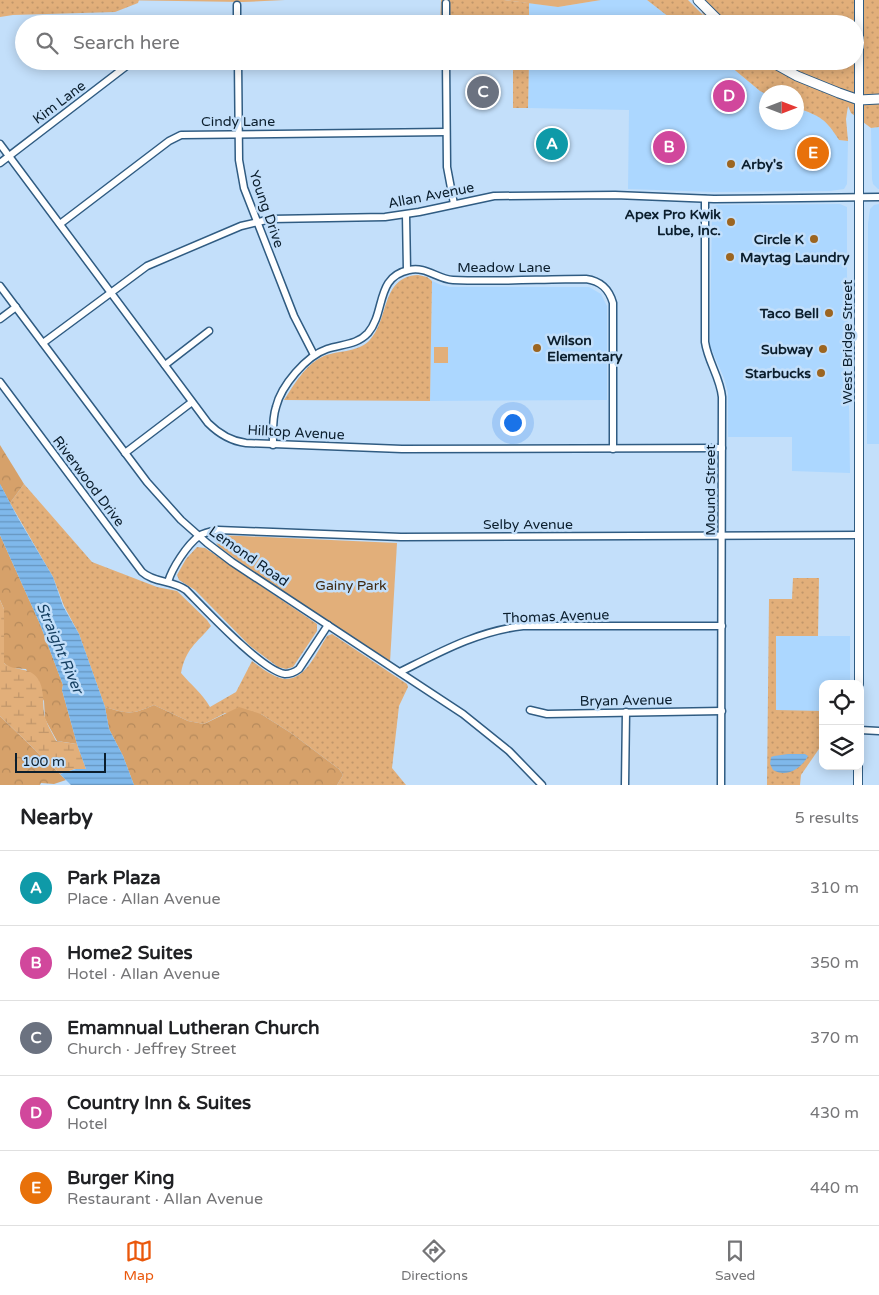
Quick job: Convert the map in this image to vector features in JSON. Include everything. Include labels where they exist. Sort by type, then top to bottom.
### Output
[{"type":"highway","points":[[698,0],[713,15]]},
{"type":"highway","points":[[786,70],[859,100],[879,99]]},
{"type":"main road","name":"West Bridge Street","points":[[858,0],[859,15]]},
{"type":"main road","name":"West Bridge Street","points":[[859,70],[859,680]]},
{"type":"main road","points":[[858,770],[858,785]]},
{"type":"street","points":[[446,3],[446,15]]},
{"type":"street","points":[[237,5],[237,15]]},
{"type":"street","name":"Kim Lane","points":[[0,163],[122,70]]},
{"type":"street","name":"Young Drive","points":[[238,70],[238,133],[241,174],[256,222],[294,316],[314,355]]},
{"type":"street","points":[[446,70],[447,167],[454,204]]},
{"type":"street","name":"Cindy Lane","points":[[60,224],[174,137],[187,134],[238,133],[446,132]]},
{"type":"street","name":"Hilltop Avenue","points":[[0,144],[192,402],[208,423],[222,436],[238,442],[273,445],[402,449],[722,448]]},
{"type":"street","name":"Allan Avenue","points":[[43,344],[133,275],[162,258],[256,222],[286,218],[406,215],[494,196],[615,195],[705,199],[879,198]]},
{"type":"street","name":"Mound Street","points":[[705,199],[705,342],[708,358],[721,387],[721,785]]},
{"type":"street","points":[[273,445],[274,416],[279,398],[300,367],[314,355],[355,342],[367,334],[377,318],[385,288],[395,277],[407,270],[406,215]]},
{"type":"street","name":"Meadow Lane","points":[[407,270],[420,269],[451,280],[586,279],[602,285],[611,296],[613,303],[613,449]]},
{"type":"street","name":"Lemond Road","points":[[0,286],[125,454],[164,502],[199,536],[232,562],[400,672],[482,729],[509,751],[542,785]]},
{"type":"street","points":[[0,319],[16,307]]},
{"type":"street","points":[[164,365],[209,331]]},
{"type":"street","name":"Riverwood Drive","points":[[0,382],[142,572],[152,579],[168,582],[186,590],[243,647],[281,673],[290,674],[299,669],[328,625]]},
{"type":"street","points":[[125,454],[192,402]]},
{"type":"street","name":"Selby Avenue","points":[[199,536],[218,530],[401,537],[859,535]]},
{"type":"street","points":[[168,582],[177,561],[199,536]]},
{"type":"street","name":"Thomas Avenue","points":[[400,672],[462,641],[506,628],[523,626],[722,626]]},
{"type":"street","name":"Bryan Avenue","points":[[530,710],[547,714],[722,711]]},
{"type":"street","points":[[625,785],[626,712]]},
{"type":"street","points":[[864,730],[879,730]]},
{"type":"shaded area","points":[[601,0],[647,0],[666,15],[529,15],[529,3],[558,7]]},
{"type":"shaded area","points":[[529,70],[735,70],[759,90],[759,130],[804,130],[804,111],[816,115],[830,125],[839,140],[848,141],[847,184],[844,189],[830,191],[714,192],[628,189],[629,110],[528,108]]},
{"type":"shaded area","points":[[879,127],[878,189],[873,184],[872,179],[871,128]]},
{"type":"shaded area","points":[[840,204],[847,207],[850,473],[792,471],[792,437],[728,437],[728,393],[724,378],[710,346],[712,207],[717,205]]},
{"type":"shaded area","points":[[879,204],[879,444],[867,444],[868,224],[870,209],[874,205]]},
{"type":"shaded area","points":[[432,281],[450,287],[589,287],[601,294],[607,306],[607,400],[430,401]]},
{"type":"shaded area","points":[[776,636],[850,636],[850,680],[819,680],[819,711],[776,711]]},
{"type":"green space","points":[[0,0],[139,0],[138,3],[115,12],[0,17]]},
{"type":"green space","points":[[112,0],[285,0],[243,2]]},
{"type":"green space","points":[[441,0],[504,0],[529,3],[529,15],[440,15]]},
{"type":"green space","points":[[504,0],[601,0],[558,7]]},
{"type":"green space","points":[[647,0],[688,0],[703,15],[666,15]]},
{"type":"green space","points":[[696,0],[879,0],[879,127],[871,128],[851,113],[848,106],[846,119],[848,141],[839,140],[822,119],[804,110],[804,85],[759,85],[759,90],[735,70],[864,70],[864,15],[704,15]]},
{"type":"green space","points":[[513,70],[529,70],[528,108],[513,108]]},
{"type":"green space","points":[[418,275],[427,277],[432,281],[430,401],[284,400],[310,365],[322,357],[359,348],[369,341],[376,332],[391,291],[397,283]]},
{"type":"green space","points":[[434,347],[448,347],[448,363],[434,363]]},
{"type":"green space","points":[[0,445],[24,484],[10,503],[0,484]]},
{"type":"green space","points":[[24,484],[92,562],[157,587],[177,591],[207,620],[211,626],[189,652],[181,673],[210,707],[236,692],[252,661],[275,676],[284,679],[293,678],[307,668],[327,636],[332,634],[407,684],[408,687],[399,706],[392,768],[406,785],[337,785],[343,775],[339,769],[291,733],[261,714],[225,713],[204,724],[188,721],[154,705],[135,712],[119,711],[105,707],[79,634],[64,606],[53,577],[10,503]]},
{"type":"green space","points":[[0,535],[40,624],[63,685],[62,690],[77,744],[57,741],[45,719],[44,701],[26,669],[10,668],[4,663],[4,609],[0,600]]},
{"type":"green space","name":"Gainy Park","points":[[220,535],[397,543],[390,662],[255,573],[218,546],[214,538]]},
{"type":"green space","points":[[197,547],[205,548],[317,624],[317,631],[293,667],[286,669],[278,667],[250,646],[195,590],[179,580],[177,575],[186,559]]},
{"type":"green space","points":[[793,578],[819,578],[818,636],[776,636],[776,710],[819,711],[819,749],[801,775],[800,785],[767,785],[769,599],[792,599]]},
{"type":"green space","points":[[0,600],[4,609],[4,663],[35,675],[42,689],[48,725],[56,741],[77,744],[86,769],[75,769],[60,774],[0,716]]},
{"type":"green space","points":[[154,705],[188,721],[204,724],[239,707],[261,714],[291,733],[339,769],[343,775],[337,785],[134,785],[123,756],[109,729],[105,707],[119,711],[135,712]]},
{"type":"green space","points":[[0,716],[66,780],[54,784],[0,785]]},
{"type":"water","name":"Straight River","points":[[0,484],[53,577],[63,606],[79,634],[105,707],[109,729],[123,756],[134,785],[71,785],[60,774],[76,769],[86,769],[62,690],[63,685],[40,624],[0,535]]},
{"type":"water","points":[[805,754],[808,756],[801,765],[788,773],[773,770],[770,764],[771,757]]},
{"type":"place","name":"Emamnual Lutheran Church","points":[[483,92]]},
{"type":"place","name":"Country Inn & Suites","points":[[729,96]]},
{"type":"place","name":"Park Plaza","points":[[552,144]]},
{"type":"place","name":"Home2 Suites","points":[[669,147]]},
{"type":"place","name":"Burger King","points":[[813,153]]},
{"type":"place","name":"Arby's","points":[[731,164]]},
{"type":"place","name":"Apex Pro Kwik Lube, Inc.","points":[[731,222]]},
{"type":"place","name":"Circle K","points":[[814,239]]},
{"type":"place","name":"Maytag Laundry","points":[[730,257]]},
{"type":"place","name":"Taco Bell","points":[[829,313]]},
{"type":"place","name":"Wilson Elementary","points":[[537,348]]},
{"type":"place","name":"Subway","points":[[823,349]]},
{"type":"place","name":"Starbucks","points":[[821,373]]}]
